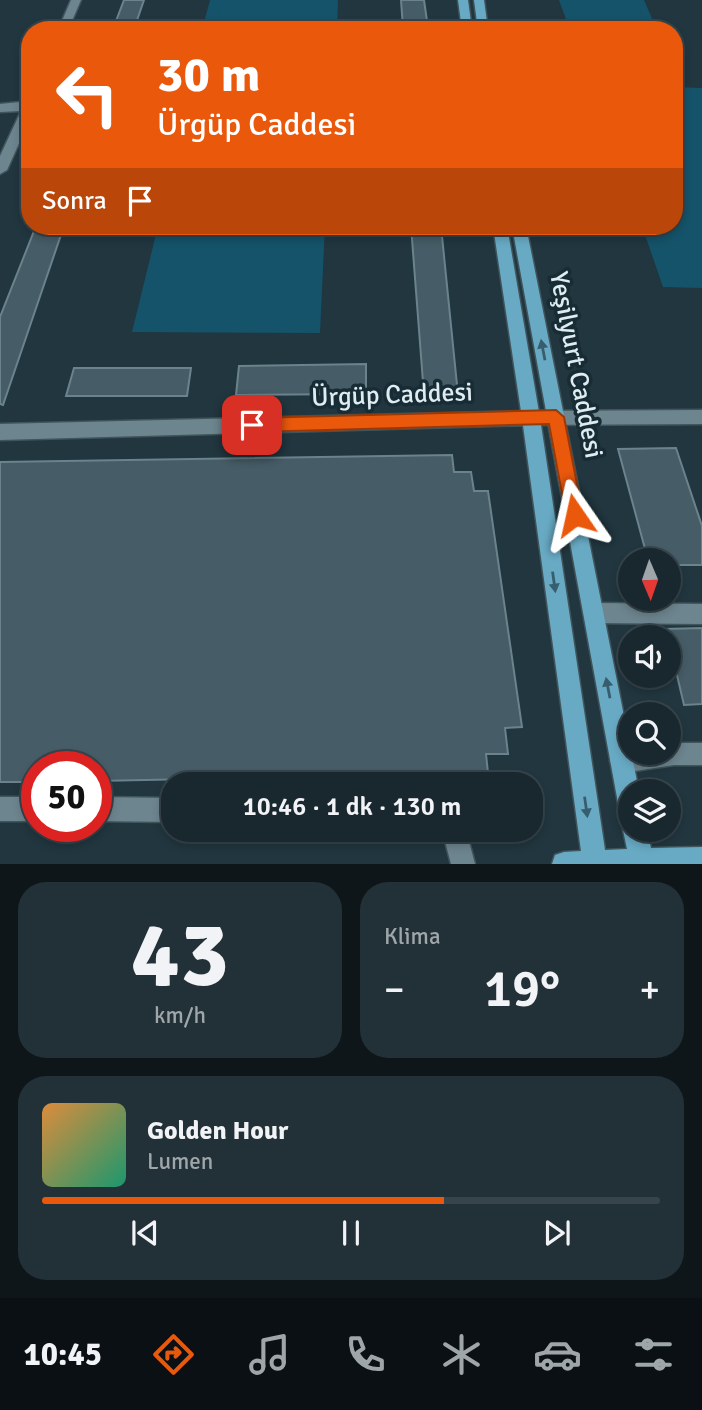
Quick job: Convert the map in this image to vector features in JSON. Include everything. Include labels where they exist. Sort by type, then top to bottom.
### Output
[{"type":"main road","points":[[463,0],[466,21]]},
{"type":"main road","points":[[479,0],[482,21]]},
{"type":"main road","name":"Yeşilyurt Caddesi","points":[[501,235],[531,418],[594,863]]},
{"type":"main road","name":"Yeşilyurt Caddesi","points":[[521,235],[618,740]]},
{"type":"main road","points":[[637,842],[641,862]]},
{"type":"main road","points":[[564,864],[702,859]]},
{"type":"street","points":[[67,21],[76,0]]},
{"type":"street","points":[[0,108],[21,107]]},
{"type":"street","points":[[0,170],[21,124]]},
{"type":"street","name":"Ürgüp Caddesi","points":[[0,432],[556,417],[702,417]]},
{"type":"street","points":[[594,613],[702,614]]},
{"type":"street","points":[[681,754],[702,754]]},
{"type":"street","points":[[0,809],[21,809]]},
{"type":"street","points":[[112,809],[161,810]]},
{"type":"street","points":[[457,842],[463,864]]},
{"type":"shaded area","points":[[210,0],[338,0],[337,21],[204,21]]},
{"type":"shaded area","points":[[559,0],[644,0],[653,21],[567,21]]},
{"type":"shaded area","points":[[683,87],[702,88],[702,288],[663,287],[645,235],[683,235]]},
{"type":"shaded area","points":[[156,235],[325,235],[320,333],[132,332]]},
{"type":"building","points":[[124,0],[144,0],[137,21],[116,21]]},
{"type":"building","points":[[401,0],[424,0],[427,21],[402,21]]},
{"type":"building","points":[[32,235],[61,235],[3,405],[0,404],[0,317]]},
{"type":"building","points":[[412,235],[442,235],[458,395],[424,395]]},
{"type":"building","points":[[366,364],[366,394],[236,395],[239,366]]},
{"type":"building","points":[[74,368],[191,368],[187,396],[66,396]]},
{"type":"building","points":[[676,448],[702,526],[702,565],[681,565],[681,548],[645,548],[618,449]]},
{"type":"building","points":[[452,455],[454,472],[471,472],[474,491],[488,491],[522,727],[505,728],[508,754],[486,754],[488,772],[161,772],[161,780],[112,781],[112,751],[21,751],[21,782],[0,782],[0,462]]},
{"type":"building","points":[[702,628],[702,704],[684,705],[680,688],[681,629]]},
{"type":"route","points":[[252,425],[556,417],[575,515]]}]
